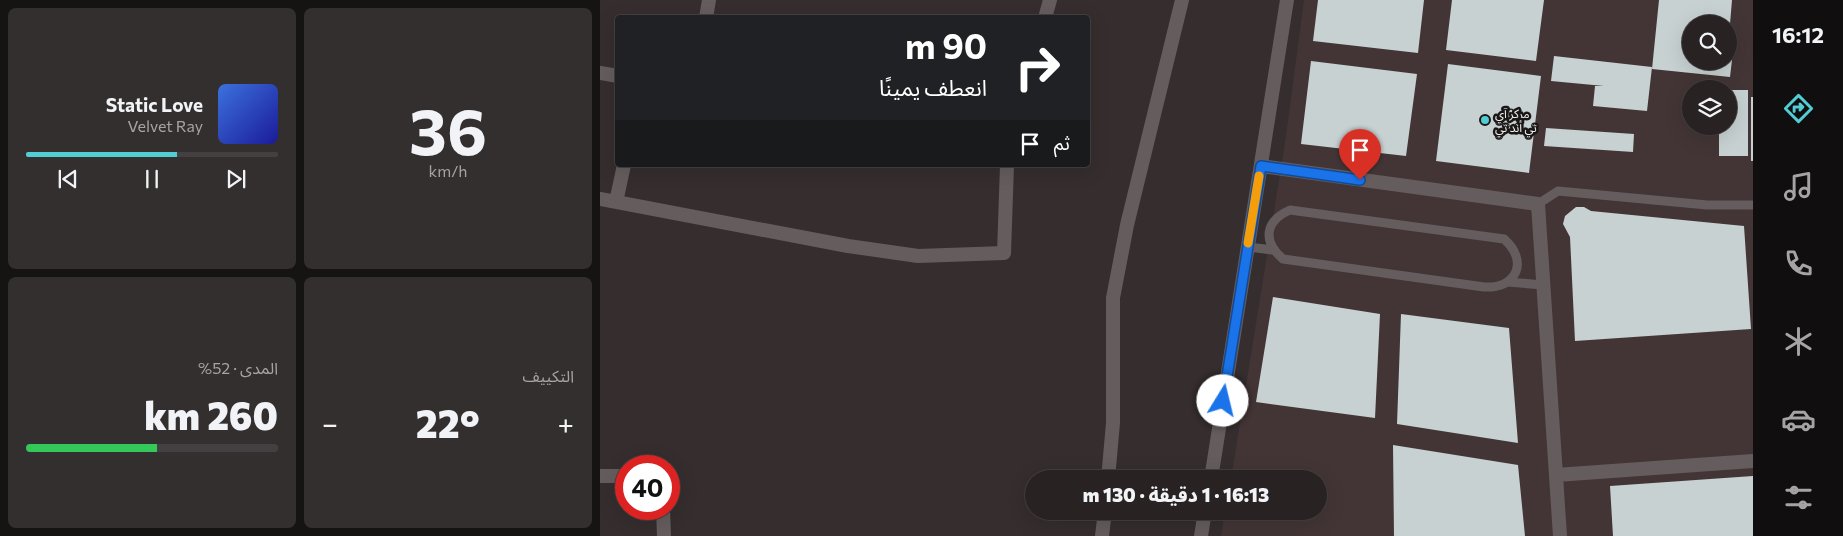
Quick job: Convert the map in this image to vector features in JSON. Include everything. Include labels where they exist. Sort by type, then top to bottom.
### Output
[{"type":"street","points":[[706,15],[709,0]]},
{"type":"street","points":[[1045,15],[1050,0]]},
{"type":"street","points":[[1109,470],[1113,423],[1113,298],[1131,206],[1182,0]]},
{"type":"street","points":[[1212,470],[1287,0]]},
{"type":"street","points":[[600,73],[615,76]]},
{"type":"street","points":[[1261,166],[1538,204],[1560,536]]},
{"type":"street","points":[[616,202],[624,167]]},
{"type":"street","points":[[600,199],[848,246],[918,256],[1004,253],[1007,167]]},
{"type":"street","points":[[1556,475],[1753,460]]},
{"type":"street","points":[[600,476],[615,476]]},
{"type":"street","points":[[663,520],[664,536]]},
{"type":"street","points":[[1102,536],[1103,520]]},
{"type":"street","points":[[1201,536],[1204,520]]},
{"type":"lane","points":[[1538,204],[1558,190],[1707,205],[1753,205]]},
{"type":"lane","points":[[1290,210],[1504,239],[1513,247],[1518,259],[1516,272],[1508,282],[1496,288],[1484,287],[1295,262],[1283,259],[1273,250],[1269,238],[1270,225],[1278,215],[1290,210]]},
{"type":"lane","points":[[1248,247],[1273,250]]},
{"type":"lane","points":[[1508,282],[1543,285]]},
{"type":"shaded area","points":[[1304,0],[1753,0],[1753,536],[1221,536],[1224,520],[1327,520],[1327,470],[1232,470],[1285,143]]},
{"type":"building","points":[[1318,0],[1424,0],[1418,53],[1313,41]]},
{"type":"building","points":[[1452,0],[1544,0],[1536,61],[1446,50]]},
{"type":"building","points":[[1659,0],[1732,0],[1731,15],[1682,15],[1682,70],[1731,70],[1730,77],[1652,69]]},
{"type":"building","points":[[1554,56],[1652,67],[1647,111],[1593,106],[1595,86],[1604,86],[1551,81]]},
{"type":"building","points":[[1311,61],[1417,74],[1406,156],[1301,144]]},
{"type":"building","points":[[1448,64],[1541,76],[1529,173],[1436,161]]},
{"type":"building","points":[[1737,90],[1748,90],[1748,156],[1719,156],[1719,135],[1737,135]]},
{"type":"building","points":[[1751,97],[1753,97],[1753,161],[1751,161]]},
{"type":"building","points":[[1546,128],[1634,134],[1633,152],[1544,146]]},
{"type":"building","points":[[1576,207],[1584,207],[1591,211],[1744,226],[1751,329],[1575,341],[1570,237],[1563,224],[1565,216]]},
{"type":"building","points":[[1273,297],[1380,314],[1375,418],[1256,402]]},
{"type":"building","points":[[1401,314],[1509,328],[1518,443],[1397,424]]},
{"type":"building","points":[[1393,445],[1518,465],[1525,536],[1394,536]]},
{"type":"building","points":[[1753,476],[1753,536],[1613,536],[1610,486]]},
{"type":"slow traffic","points":[[1248,243],[1259,176]]},
{"type":"place","name":"مركز آي تي أند تي","points":[[1485,120]]},
{"type":"route","points":[[1223,401],[1261,166],[1360,180]]}]
